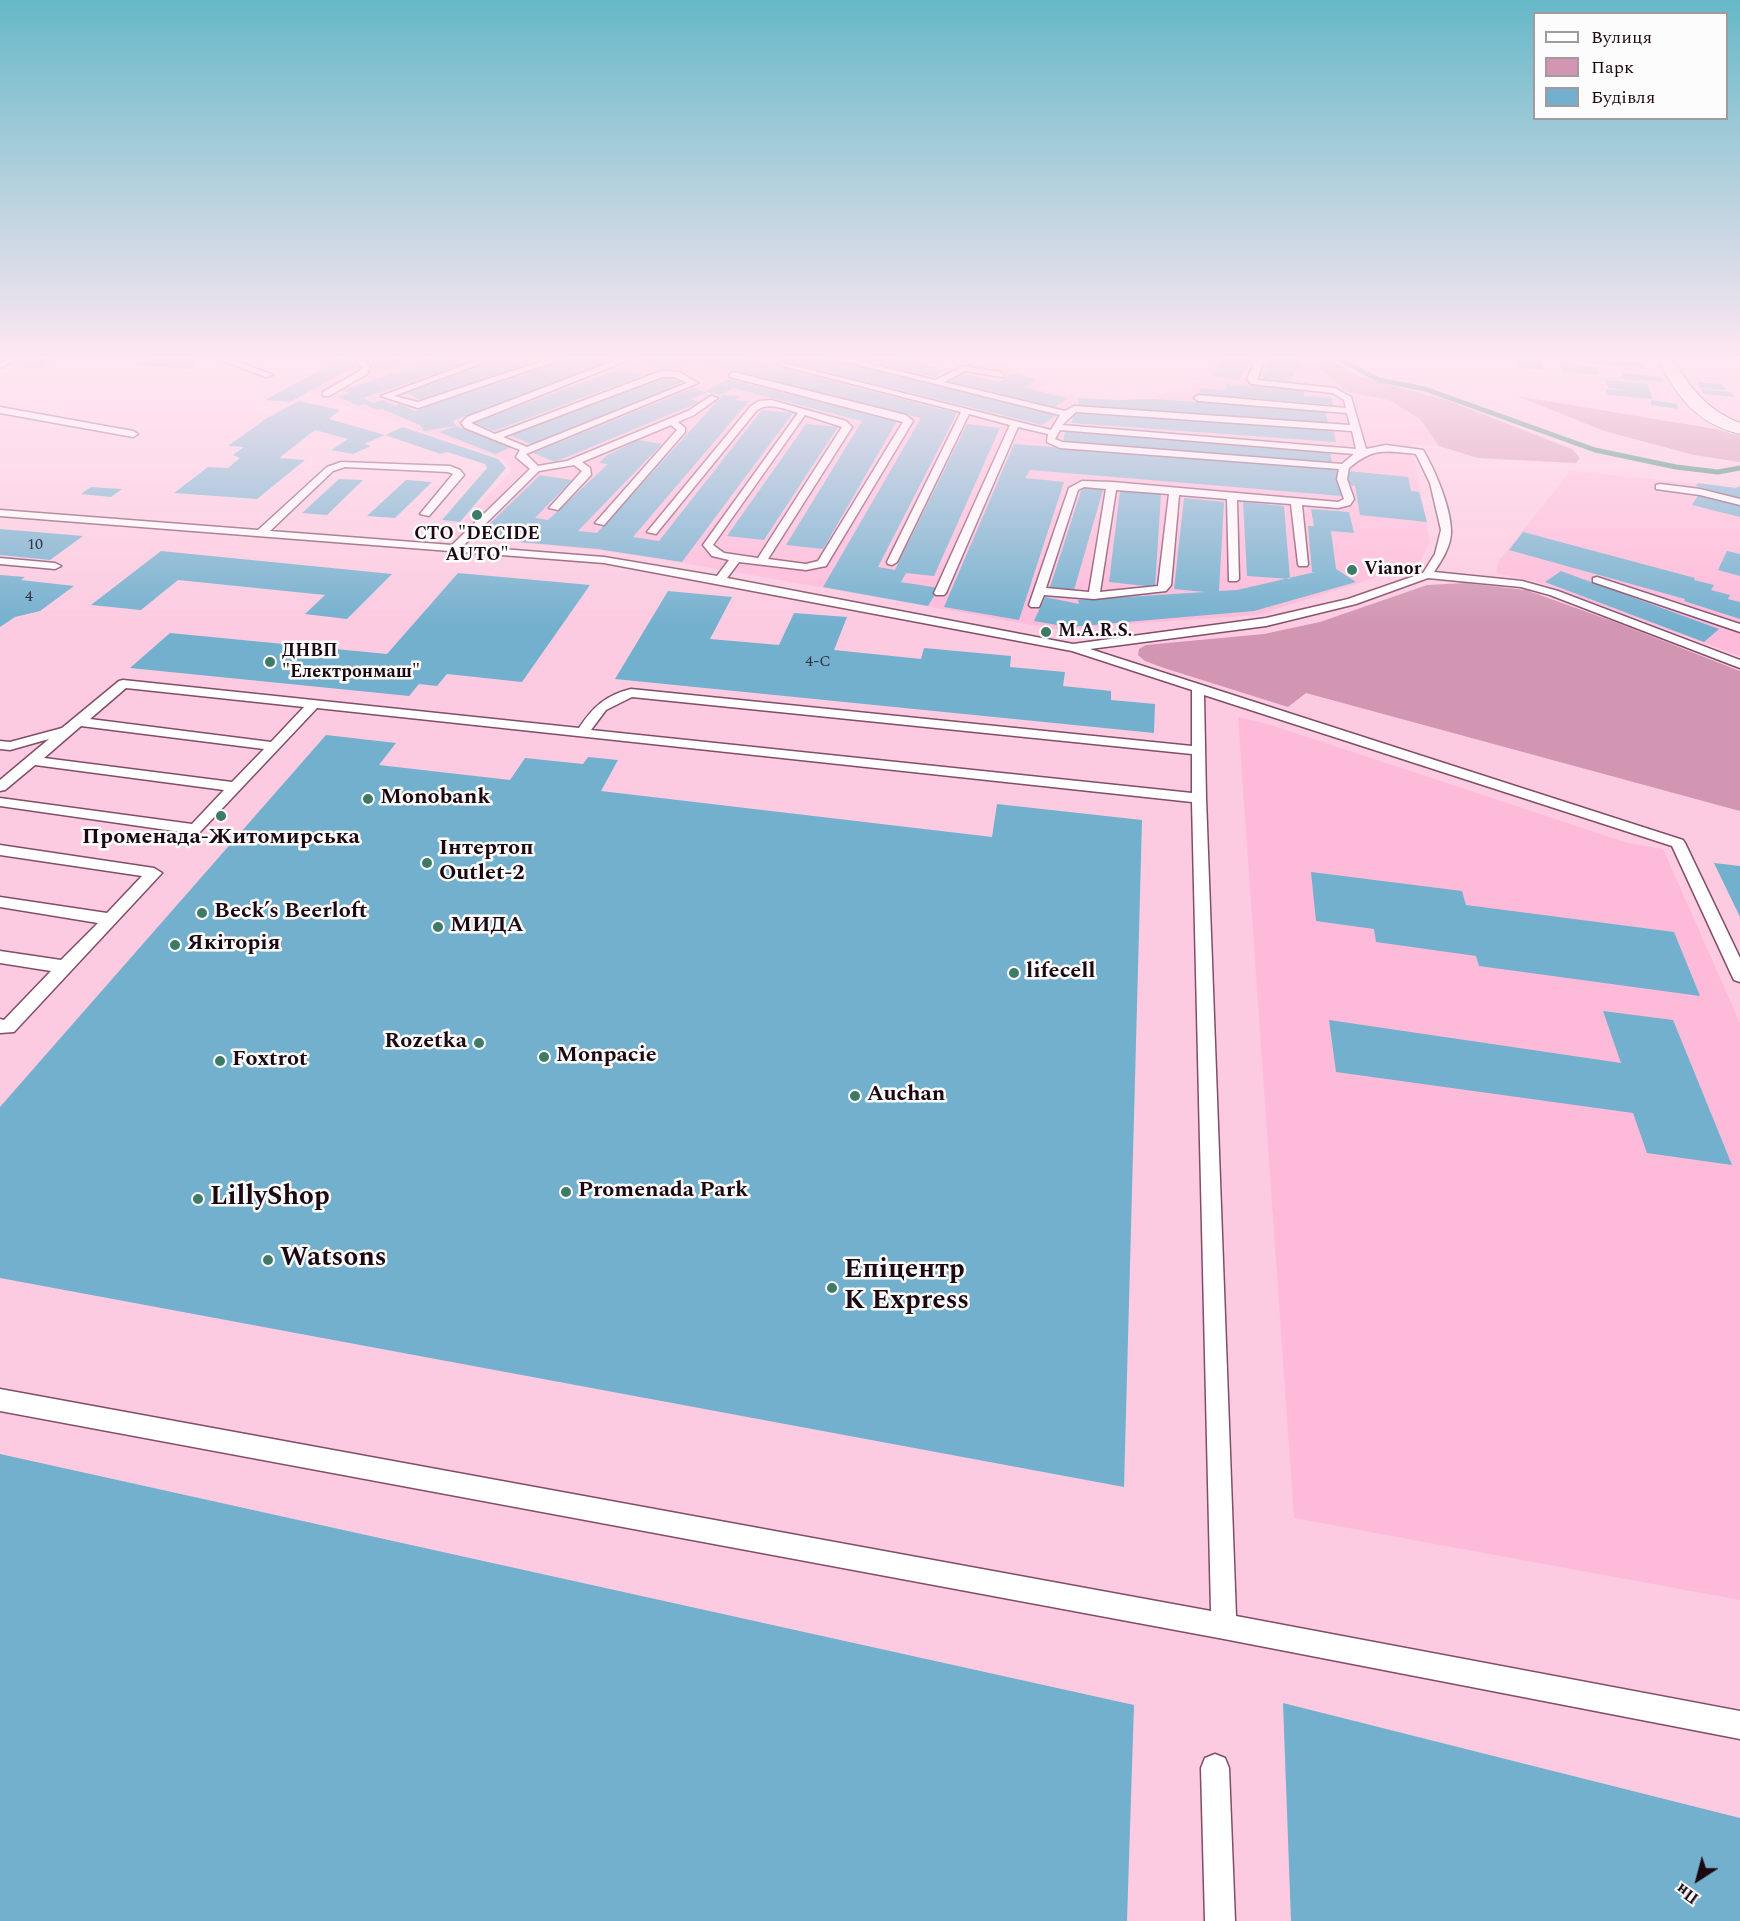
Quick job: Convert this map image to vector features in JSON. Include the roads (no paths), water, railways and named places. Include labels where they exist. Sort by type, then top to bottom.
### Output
[{"type":"lane","points":[[530,449],[522,453],[521,458],[536,469],[553,468],[575,462],[607,449]]},
{"type":"lane","points":[[600,523],[666,449]]},
{"type":"lane","points":[[652,532],[721,449]]},
{"type":"lane","points":[[777,449],[708,545],[711,552],[717,556],[806,567],[822,564],[891,449]]},
{"type":"lane","points":[[761,561],[833,449]]},
{"type":"lane","points":[[892,562],[948,449]]},
{"type":"lane","points":[[940,593],[1004,449]]},
{"type":"lane","points":[[1107,449],[1344,467]]},
{"type":"lane","points":[[1315,449],[1362,452],[1382,449]]},
{"type":"lane","points":[[1396,449],[1420,452],[1435,483],[1446,530],[1440,554],[1427,575]]},
{"type":"lane","points":[[1035,605],[1074,488],[1089,483],[1338,505],[1349,500],[1342,479],[1344,467],[1362,452]]},
{"type":"lane","points":[[554,508],[586,475],[586,470],[575,462]]},
{"type":"lane","points":[[260,534],[330,469],[344,464],[450,469],[457,472],[459,475],[425,514]]},
{"type":"lane","points":[[455,548],[536,469]]},
{"type":"lane","points":[[1094,596],[1112,485]]},
{"type":"lane","points":[[1660,487],[1700,492],[1740,502]]},
{"type":"lane","points":[[1040,591],[1094,596],[1162,590],[1165,585],[1174,490]]},
{"type":"lane","points":[[1232,496],[1233,579]]},
{"type":"lane","points":[[1296,501],[1303,564]]},
{"type":"lane","points":[[0,513],[604,560],[1073,648],[1678,843],[1740,976]]},
{"type":"lane","points":[[720,580],[736,558]]},
{"type":"lane","points":[[0,561],[55,566]]},
{"type":"lane","points":[[1073,648],[1266,622],[1353,602],[1427,575],[1500,581],[1554,593],[1738,660]]},
{"type":"lane","points":[[1597,580],[1740,628]]},
{"type":"lane","points":[[0,787],[123,684],[1199,798]]},
{"type":"lane","points":[[1198,689],[1199,798],[1224,1626]]},
{"type":"lane","points":[[582,733],[601,705],[612,698],[631,693],[1198,751]]},
{"type":"lane","points":[[0,802],[195,830],[314,705]]},
{"type":"lane","points":[[16,773],[5,745],[72,726],[274,746]]},
{"type":"lane","points":[[31,760],[235,787]]},
{"type":"lane","points":[[0,850],[154,873],[8,1027],[0,1026]]},
{"type":"lane","points":[[0,902],[110,919]]},
{"type":"lane","points":[[0,957],[66,967]]},
{"type":"lane","points":[[0,1400],[1224,1626],[1740,1725]]},
{"type":"lane","points":[[1215,1768],[1220,1921]]},
{"type":"waterway","points":[[1591,449],[1676,467],[1718,472],[1740,468]]},
{"type":"place","name":"СТО \"DECIDE AUTO\"","points":[[477,515]]},
{"type":"place","name":"Vianor","points":[[1352,570]]},
{"type":"place","name":"M.A.R.S.","points":[[1046,632]]},
{"type":"place","name":"ДНВП \"Електронмаш\"","points":[[270,662]]},
{"type":"place","name":"Monobank","points":[[368,799]]},
{"type":"place","name":"Променада-Житомирська","points":[[221,816]]},
{"type":"place","name":"Інтертоп Outlet-2","points":[[427,863]]},
{"type":"place","name":"Beck’s Beerloft","points":[[202,913]]},
{"type":"place","name":"МИДА","points":[[438,927]]},
{"type":"place","name":"Якіторія","points":[[175,945]]},
{"type":"place","name":"lifecell","points":[[1014,973]]},
{"type":"place","name":"Rozetka","points":[[479,1043]]},
{"type":"place","name":"Monpacie","points":[[544,1057]]},
{"type":"place","name":"Foxtrot","points":[[220,1061]]},
{"type":"place","name":"Auchan","points":[[855,1096]]},
{"type":"place","name":"Promenada Park","points":[[566,1192]]},
{"type":"place","name":"LillyShop","points":[[198,1199]]},
{"type":"place","name":"Watsons","points":[[268,1260]]},
{"type":"place","name":"Епіцентр К Express","points":[[832,1288]]}]
